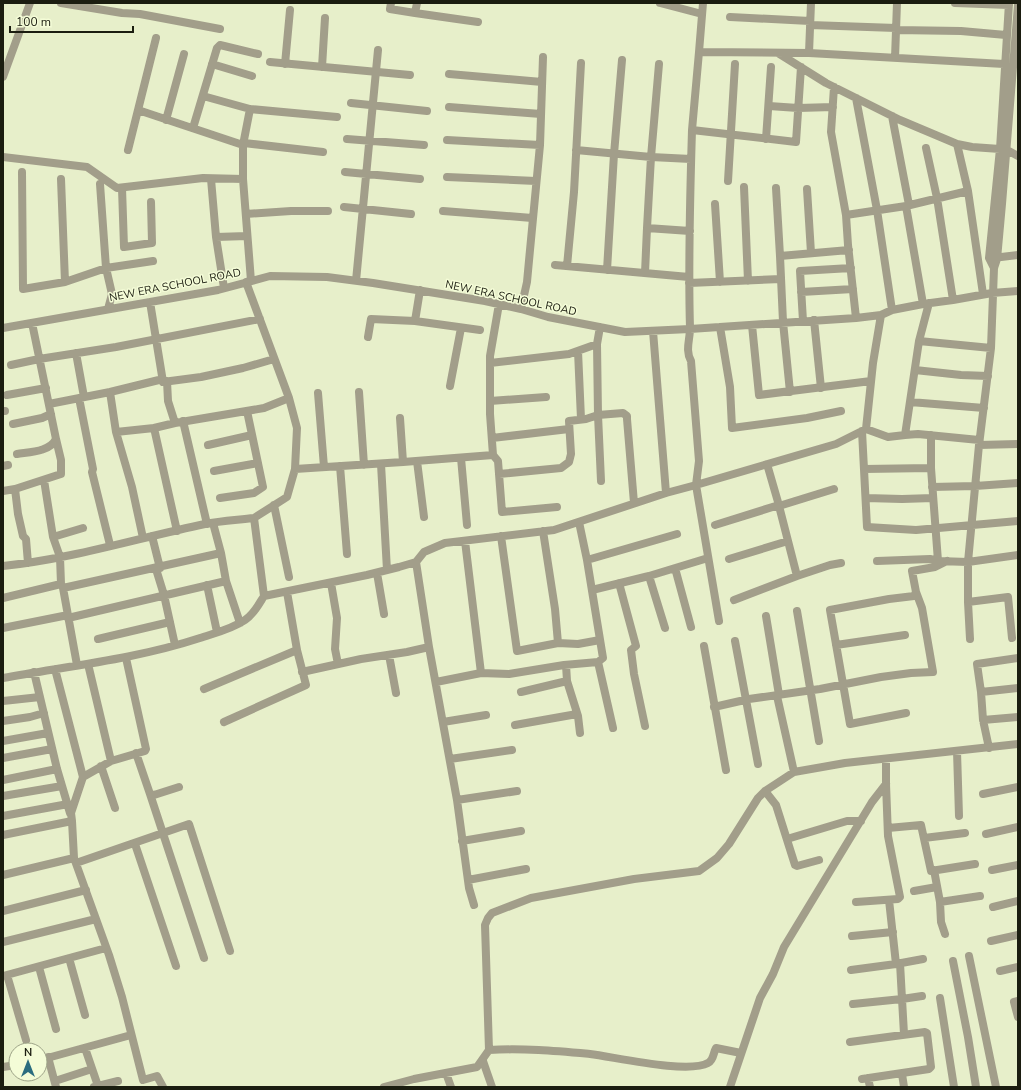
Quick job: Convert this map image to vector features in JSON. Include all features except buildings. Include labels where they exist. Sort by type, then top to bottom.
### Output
[{"type":"street","points":[[3,77],[30,3]]},
{"type":"street","points":[[61,3],[122,13],[140,14],[220,29]]},
{"type":"street","points":[[391,3],[390,9],[478,22]]},
{"type":"street","points":[[415,13],[417,3]]},
{"type":"street","points":[[660,3],[702,14]]},
{"type":"street","points":[[703,3],[692,130],[689,280],[690,329],[687,354],[691,361],[699,460],[696,485],[719,621]]},
{"type":"street","points":[[809,53],[811,3]]},
{"type":"street","points":[[895,58],[898,3]]},
{"type":"street","points":[[955,3],[1009,4],[1004,64],[1003,150]]},
{"type":"street","points":[[970,639],[968,562],[979,443],[991,348],[994,268],[993,258],[1003,150],[1017,29],[1018,5]]},
{"type":"street","points":[[285,64],[290,10]]},
{"type":"street","points":[[730,17],[1006,35]]},
{"type":"street","points":[[322,67],[326,18]]},
{"type":"street","points":[[1008,22],[1017,29]]},
{"type":"street","points":[[128,150],[156,38]]},
{"type":"street","points":[[193,128],[217,48],[220,45],[258,54]]},
{"type":"street","points":[[356,281],[378,50]]},
{"type":"street","points":[[699,52],[809,53],[1004,64]]},
{"type":"street","points":[[778,53],[834,87],[892,116],[957,144],[1003,150],[1018,156]]},
{"type":"street","points":[[166,120],[184,54]]},
{"type":"street","points":[[521,309],[527,282],[540,145],[543,57]]},
{"type":"street","points":[[607,270],[614,154],[622,60]]},
{"type":"street","points":[[270,62],[410,75]]},
{"type":"street","points":[[568,266],[581,63]]},
{"type":"street","points":[[212,64],[252,76]]},
{"type":"street","points":[[645,273],[651,157],[660,64]]},
{"type":"street","points":[[728,181],[736,64]]},
{"type":"street","points":[[766,138],[771,67]]},
{"type":"street","points":[[692,130],[796,142],[801,67]]},
{"type":"street","points":[[449,74],[542,82]]},
{"type":"street","points":[[834,87],[831,132],[846,215],[856,318]]},
{"type":"street","points":[[203,96],[250,109],[337,117]]},
{"type":"street","points":[[856,98],[877,210],[892,310]]},
{"type":"street","points":[[351,103],[427,111]]},
{"type":"street","points":[[769,106],[798,108],[833,107]]},
{"type":"street","points":[[449,107],[541,114]]},
{"type":"street","points":[[3,566],[60,557],[210,523],[254,518],[287,497],[295,469],[297,428],[289,398],[260,319],[249,282],[248,236],[243,179],[244,144],[250,109]]},
{"type":"street","points":[[138,110],[244,144],[323,152]]},
{"type":"street","points":[[892,116],[926,304],[905,435]]},
{"type":"street","points":[[347,139],[424,145]]},
{"type":"street","points":[[447,140],[540,145]]},
{"type":"street","points":[[957,144],[968,191],[983,294]]},
{"type":"street","points":[[926,148],[937,198],[953,300]]},
{"type":"street","points":[[576,150],[691,160]]},
{"type":"street","points":[[3,157],[87,167],[117,188],[203,178],[243,179]]},
{"type":"street","points":[[22,172],[23,289],[65,282],[106,268],[153,261]]},
{"type":"street","points":[[345,172],[420,179]]},
{"type":"street","points":[[447,177],[536,181]]},
{"type":"street","points":[[61,179],[65,282]]},
{"type":"street","points":[[211,179],[216,237],[224,288]]},
{"type":"street","points":[[100,184],[106,268],[112,294],[108,309]]},
{"type":"street","points":[[744,187],[748,281]]},
{"type":"street","points":[[122,188],[124,247],[152,243],[151,202]]},
{"type":"street","points":[[776,188],[783,322],[790,392]]},
{"type":"street","points":[[807,189],[811,253]]},
{"type":"street","points":[[846,215],[908,205],[968,191]]},
{"type":"street","points":[[716,204],[720,282]]},
{"type":"street","points":[[344,207],[411,214]]},
{"type":"street","points":[[246,214],[291,211],[328,211]]},
{"type":"street","points":[[443,211],[532,218]]},
{"type":"street","points":[[647,228],[690,231]]},
{"type":"street","points":[[216,237],[248,236]]},
{"type":"street","points":[[780,256],[849,250]]},
{"type":"street","points":[[993,258],[1018,255]]},
{"type":"street","points":[[555,265],[645,273],[689,280],[720,282],[781,279]]},
{"type":"street","points":[[803,321],[800,272],[851,268]]},
{"type":"street","name":"NEW ERA SCHOOL ROAD","points":[[3,328],[224,288],[270,276],[326,277],[420,290],[499,304],[548,317],[625,332],[856,318],[881,315],[892,310],[992,292],[1018,291]]},
{"type":"street","points":[[801,292],[853,289]]},
{"type":"street","points":[[415,321],[420,290]]},
{"type":"street","points":[[150,302],[168,400],[179,422],[210,523],[221,553],[226,581],[240,623]]},
{"type":"street","points":[[499,304],[490,356],[490,401],[493,455],[498,461],[502,512],[557,507]]},
{"type":"street","points":[[881,315],[864,430],[864,469],[867,527],[909,529],[935,528],[1018,521]]},
{"type":"street","points":[[11,366],[39,359],[260,319]]},
{"type":"street","points":[[368,337],[371,319],[415,321],[480,330]]},
{"type":"street","points":[[814,320],[821,388]]},
{"type":"street","points":[[3,491],[15,489],[61,474],[61,460],[32,323]]},
{"type":"street","points":[[752,325],[759,395],[871,382]]},
{"type":"street","points":[[600,327],[597,344],[601,481]]},
{"type":"street","points":[[720,327],[730,387],[732,428],[807,418],[841,411]]},
{"type":"street","points":[[450,386],[461,328]]},
{"type":"street","points":[[653,331],[666,493]]},
{"type":"street","points":[[919,341],[991,348]]},
{"type":"street","points":[[490,363],[569,354],[597,344]]},
{"type":"street","points":[[578,351],[581,419]]},
{"type":"street","points":[[76,353],[93,469],[92,472],[110,545]]},
{"type":"street","points":[[49,404],[165,380],[202,377],[243,368],[274,359]]},
{"type":"street","points":[[915,370],[961,375],[988,376]]},
{"type":"street","points":[[7,395],[46,388]]},
{"type":"street","points":[[110,392],[116,432],[132,487],[143,538]]},
{"type":"street","points":[[359,392],[364,465]]},
{"type":"street","points":[[318,393],[324,467]]},
{"type":"street","points":[[490,401],[546,397]]},
{"type":"street","points":[[116,432],[154,428],[179,422],[264,408],[289,398]]},
{"type":"street","points":[[910,402],[984,408]]},
{"type":"street","points":[[220,498],[254,493],[263,487],[247,411]]},
{"type":"street","points":[[499,474],[561,468],[569,462],[571,454],[569,421],[598,415],[623,413],[627,416],[634,503]]},
{"type":"street","points":[[13,424],[42,418],[51,414]]},
{"type":"street","points":[[400,418],[403,462]]},
{"type":"street","points":[[154,428],[177,531]]},
{"type":"street","points":[[492,438],[569,429]]},
{"type":"street","points":[[264,596],[377,573],[416,562],[424,552],[445,543],[554,530],[666,493],[836,444],[864,430],[888,437],[905,435],[931,435],[979,443],[1018,444]]},
{"type":"street","points":[[208,444],[252,435]]},
{"type":"street","points":[[931,435],[932,487],[938,561]]},
{"type":"street","points":[[17,454],[45,449],[54,445],[56,440]]},
{"type":"street","points":[[295,469],[493,455]]},
{"type":"street","points":[[461,458],[467,525]]},
{"type":"street","points":[[417,461],[424,517]]},
{"type":"street","points":[[214,471],[258,463]]},
{"type":"street","points":[[381,464],[387,570]]},
{"type":"street","points":[[767,464],[797,576]]},
{"type":"street","points":[[340,466],[347,554]]},
{"type":"street","points":[[864,469],[931,468]]},
{"type":"street","points":[[44,480],[53,537],[60,557],[62,586],[77,666]]},
{"type":"street","points":[[932,487],[1018,483]]},
{"type":"street","points":[[715,525],[834,488]]},
{"type":"street","points":[[15,489],[18,514],[23,536],[26,539],[28,563]]},
{"type":"street","points":[[866,498],[933,498]]},
{"type":"street","points":[[274,505],[289,576]]},
{"type":"street","points":[[3,678],[126,658],[175,646],[217,632],[246,620],[264,596],[254,518]]},
{"type":"street","points":[[436,682],[481,673],[509,674],[566,665],[598,662],[603,658],[587,560],[579,522]]},
{"type":"street","points":[[53,537],[83,528]]},
{"type":"street","points":[[543,531],[555,609],[558,643]]},
{"type":"street","points":[[587,560],[677,534]]},
{"type":"street","points":[[152,536],[175,646]]},
{"type":"street","points":[[501,536],[517,651],[558,643],[578,644],[600,640]]},
{"type":"street","points":[[464,541],[481,673]]},
{"type":"street","points":[[729,559],[788,542]]},
{"type":"street","points":[[3,598],[158,568],[221,553]]},
{"type":"street","points":[[877,561],[930,559],[938,561],[968,562],[1018,555]]},
{"type":"street","points":[[592,590],[649,576],[708,558]]},
{"type":"street","points":[[714,707],[745,700],[810,691],[882,677],[910,673],[933,672],[922,608],[916,592],[912,571],[935,567],[948,561]]},
{"type":"street","points":[[416,562],[429,647],[457,800],[468,880],[474,905]]},
{"type":"street","points":[[734,600],[797,576],[841,562]]},
{"type":"street","points":[[675,568],[692,627]]},
{"type":"street","points":[[377,573],[384,614]]},
{"type":"street","points":[[649,576],[665,628]]},
{"type":"street","points":[[3,628],[68,617],[226,581]]},
{"type":"street","points":[[331,583],[337,618],[335,649],[338,664]]},
{"type":"street","points":[[619,583],[636,646],[631,650],[634,674],[645,726]]},
{"type":"street","points":[[207,585],[217,632]]},
{"type":"street","points":[[224,722],[306,685],[297,650],[287,592]]},
{"type":"street","points":[[906,713],[850,724],[830,610],[914,596],[916,592]]},
{"type":"street","points":[[968,602],[1008,597],[1012,638]]},
{"type":"street","points":[[797,611],[818,741]]},
{"type":"street","points":[[766,616],[778,695],[794,772]]},
{"type":"street","points":[[98,639],[170,622]]},
{"type":"street","points":[[836,645],[905,635]]},
{"type":"street","points":[[735,641],[758,764]]},
{"type":"street","points":[[704,646],[726,770]]},
{"type":"street","points":[[302,672],[361,658],[389,655],[429,647]]},
{"type":"street","points":[[204,690],[297,650]]},
{"type":"street","points":[[389,655],[396,693]]},
{"type":"street","points":[[83,777],[111,761],[136,754],[146,749],[126,658]]},
{"type":"street","points":[[989,748],[983,720],[977,664],[1018,658]]},
{"type":"street","points":[[598,662],[613,728]]},
{"type":"street","points":[[88,664],[111,761]]},
{"type":"street","points":[[566,665],[567,681],[577,714],[580,733]]},
{"type":"street","points":[[56,669],[83,777],[71,817]]},
{"type":"street","points":[[34,672],[57,769],[71,817],[75,861],[122,997],[143,1080],[157,1076],[163,1087]]},
{"type":"street","points":[[521,692],[567,681]]},
{"type":"street","points":[[981,692],[1018,688]]},
{"type":"street","points":[[3,701],[40,697]]},
{"type":"street","points":[[3,721],[30,717],[44,713]]},
{"type":"street","points":[[515,725],[577,714]]},
{"type":"street","points":[[443,722],[486,715]]},
{"type":"street","points":[[983,720],[1018,717]]},
{"type":"street","points":[[3,741],[48,733]]},
{"type":"street","points":[[384,1087],[414,1079],[477,1067],[483,1061],[489,1050],[485,925],[492,913],[531,898],[634,879],[699,871],[717,858],[764,791],[794,772],[845,763],[1018,744]]},
{"type":"street","points":[[3,758],[52,749]]},
{"type":"street","points":[[450,759],[512,750]]},
{"type":"street","points":[[957,751],[959,816]]},
{"type":"street","points":[[136,754],[204,958]]},
{"type":"street","points":[[856,902],[898,899],[900,897],[888,836],[886,759]]},
{"type":"street","points":[[101,766],[115,808]]},
{"type":"street","points":[[3,780],[57,769]]},
{"type":"street","points":[[730,1087],[760,998],[773,974],[784,947],[872,802],[886,784]]},
{"type":"street","points":[[3,796],[62,786]]},
{"type":"street","points":[[150,794],[154,795],[179,787]]},
{"type":"street","points":[[983,794],[1018,787]]},
{"type":"street","points":[[457,800],[517,791]]},
{"type":"street","points":[[764,791],[776,804],[796,866],[818,860]]},
{"type":"street","points":[[3,816],[68,804]]},
{"type":"street","points":[[3,835],[71,817]]},
{"type":"street","points":[[787,839],[847,821],[861,821]]},
{"type":"street","points":[[3,875],[75,861],[135,844],[187,824],[190,826],[230,951]]},
{"type":"street","points":[[888,828],[919,825],[922,827],[931,870],[934,870],[940,902],[941,922],[945,934]]},
{"type":"street","points":[[986,834],[1018,827]]},
{"type":"street","points":[[462,840],[521,831]]},
{"type":"street","points":[[924,838],[965,833]]},
{"type":"street","points":[[135,844],[176,966]]},
{"type":"street","points":[[934,870],[975,864]]},
{"type":"street","points":[[992,870],[1018,865]]},
{"type":"street","points":[[468,880],[526,869]]},
{"type":"street","points":[[914,891],[937,888]]},
{"type":"street","points":[[3,911],[86,890]]},
{"type":"street","points":[[940,902],[980,896]]},
{"type":"street","points":[[889,900],[902,999],[904,1034]]},
{"type":"street","points":[[993,907],[1018,901]]},
{"type":"street","points":[[3,942],[96,919]]},
{"type":"street","points":[[852,936],[893,932]]},
{"type":"street","points":[[991,941],[1018,935]]},
{"type":"street","points":[[26,1040],[5,976],[106,948]]},
{"type":"street","points":[[969,956],[996,1087]]},
{"type":"street","points":[[69,958],[85,1015]]},
{"type":"street","points":[[851,970],[923,959]]},
{"type":"street","points":[[953,961],[967,1030],[976,1087]]},
{"type":"street","points":[[39,966],[56,1029]]},
{"type":"street","points":[[1000,971],[1018,967]]},
{"type":"street","points":[[853,1004],[922,996]]},
{"type":"street","points":[[940,998],[954,1087]]},
{"type":"street","points":[[1018,1001],[1014,1002],[1018,1017]]},
{"type":"street","points":[[850,1042],[904,1034],[927,1033],[931,1067],[929,1069],[865,1078],[870,1087]]},
{"type":"street","points":[[48,1057],[131,1035]]},
{"type":"street","points":[[85,1048],[96,1086],[118,1081]]},
{"type":"street","points":[[489,1050],[534,1049],[592,1054],[643,1062],[684,1066],[707,1063],[712,1060],[716,1048],[741,1053]]},
{"type":"street","points":[[483,1061],[492,1087]]},
{"type":"street","points":[[48,1067],[56,1084],[92,1069]]},
{"type":"street","points":[[446,1073],[451,1087]]},
{"type":"street","points":[[902,1074],[904,1087]]}]
